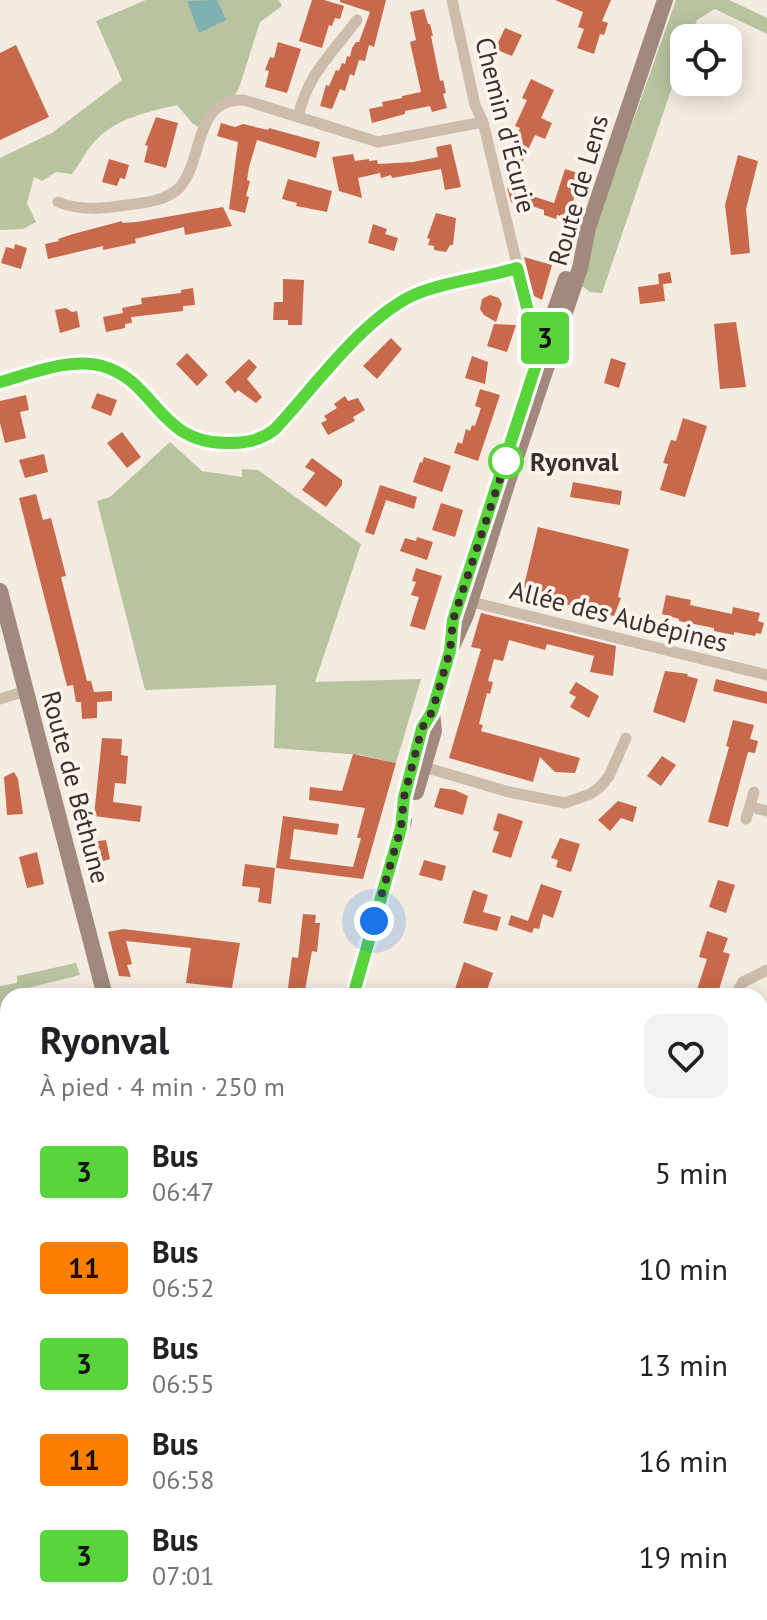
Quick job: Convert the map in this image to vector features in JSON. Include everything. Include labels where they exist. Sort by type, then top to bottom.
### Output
[{"type":"main road","name":"Route de Lens","points":[[355,988],[418,765],[434,731],[432,712],[465,601],[507,484],[550,338],[580,268],[588,228],[665,0]]},
{"type":"main road","name":"Route de Béthune","points":[[0,591],[103,988]]},
{"type":"street","name":"Chemin d'Écurie","points":[[452,0],[475,105],[483,122],[532,327],[550,338]]},
{"type":"street","points":[[298,117],[304,93],[320,66],[357,20]]},
{"type":"street","points":[[58,202],[96,210],[151,201],[177,190],[185,178],[202,129],[223,102],[244,100],[378,142],[483,122]]},
{"type":"street","points":[[0,382],[72,364],[99,364],[126,377],[182,433],[201,442],[247,443],[274,430],[354,340],[389,309],[417,293],[517,268]]},
{"type":"street","name":"Allée des Aubépines","points":[[465,601],[767,675]]},
{"type":"street","points":[[0,699],[26,691]]},
{"type":"street","points":[[418,765],[509,792],[565,803],[600,787],[609,776],[626,738]]},
{"type":"street","points":[[746,819],[754,792]]},
{"type":"street","points":[[750,807],[767,811]]},
{"type":"street","points":[[740,988],[743,982],[767,970]]},
{"type":"green space","points":[[146,0],[279,0],[282,6],[260,22],[239,88],[233,99],[202,129],[192,123],[177,105],[116,125],[95,141],[72,174],[56,172],[42,181],[34,177],[27,203],[36,222],[23,229],[0,230],[0,158],[52,133],[122,80],[96,21]]},
{"type":"green space","points":[[676,0],[729,0],[767,18],[767,34],[715,9],[695,24],[670,24],[670,93],[602,293],[590,292],[582,286],[592,237]]},
{"type":"green space","points":[[170,442],[202,471],[242,477],[242,469],[258,470],[361,544],[315,682],[421,679],[396,763],[361,755],[274,748],[276,685],[145,690],[97,501],[110,497]]},
{"type":"green space","points":[[76,963],[80,975],[28,988],[0,988],[17,983],[17,976]]},
{"type":"water","points":[[217,0],[226,20],[199,33],[187,1]]},
{"type":"building","points":[[312,0],[344,6],[340,19],[335,18],[332,26],[329,25],[322,48],[299,41]]},
{"type":"building","points":[[340,0],[386,0],[374,47],[369,45],[365,61],[359,60],[354,76],[350,74],[345,91],[340,89],[332,109],[320,106],[326,85],[329,86],[342,63],[345,64],[347,56],[350,57],[370,12]]},
{"type":"building","points":[[555,0],[611,0],[602,21],[608,23],[604,35],[600,34],[594,54],[577,48],[584,29],[578,27],[583,12]]},
{"type":"building","points":[[424,9],[433,36],[447,108],[432,112],[430,106],[405,111],[405,114],[372,123],[369,109],[383,106],[382,102],[421,92],[410,42],[416,40],[410,12]]},
{"type":"building","points":[[505,28],[522,35],[512,56],[495,49]]},
{"type":"building","points":[[278,42],[301,49],[287,93],[265,87],[269,71],[265,70],[270,57],[274,58]]},
{"type":"building","points":[[16,45],[49,117],[0,140],[0,53]]},
{"type":"building","points":[[531,79],[554,90],[541,118],[552,123],[545,139],[535,135],[520,167],[505,161],[520,128],[515,126],[527,100],[522,98]]},
{"type":"building","points":[[156,117],[178,123],[166,168],[144,162],[148,146],[145,145]]},
{"type":"building","points":[[221,123],[235,127],[243,124],[269,128],[320,142],[316,158],[257,140],[249,167],[247,180],[250,181],[246,196],[249,197],[245,213],[229,209],[238,142],[217,136]]},
{"type":"building","points":[[451,144],[461,187],[445,190],[441,169],[392,178],[391,175],[381,178],[380,173],[358,178],[362,198],[339,191],[332,157],[353,154],[355,161],[377,160],[378,164],[413,162],[438,157],[436,147]]},
{"type":"building","points":[[738,155],[758,161],[746,209],[750,253],[731,255],[725,205]]},
{"type":"building","points":[[109,159],[129,165],[125,179],[120,178],[117,186],[102,182]]},
{"type":"building","points":[[565,169],[581,174],[568,218],[557,215],[556,219],[544,215],[544,210],[511,202],[507,188],[554,203]]},
{"type":"building","points":[[288,179],[332,191],[327,212],[296,206],[297,203],[282,199]]},
{"type":"building","points":[[223,207],[232,226],[185,235],[184,227],[135,239],[136,243],[103,250],[103,246],[48,259],[45,244],[73,234],[122,221],[137,222]]},
{"type":"building","points":[[436,213],[456,218],[453,245],[446,252],[434,250],[434,246],[428,245],[430,239],[427,238]]},
{"type":"building","points":[[373,224],[387,229],[385,234],[398,238],[394,251],[368,243]]},
{"type":"building","points":[[15,244],[27,248],[21,269],[1,263],[6,247],[14,249]]},
{"type":"building","points":[[524,257],[552,265],[542,300],[534,296]]},
{"type":"building","points":[[670,272],[672,283],[663,284],[665,301],[640,304],[638,287],[659,284],[658,274]]},
{"type":"building","points":[[283,279],[304,280],[302,325],[288,325],[288,320],[273,320],[274,302],[283,302]]},
{"type":"building","points":[[193,288],[195,305],[183,306],[183,311],[131,317],[132,323],[125,324],[125,328],[106,332],[103,317],[123,313],[122,308],[142,304],[141,298],[181,293],[181,290]]},
{"type":"building","points":[[490,295],[499,298],[502,304],[496,322],[480,309],[482,299]]},
{"type":"building","points":[[66,308],[77,311],[80,327],[60,333],[55,310]]},
{"type":"building","points":[[736,322],[746,387],[720,389],[714,324]]},
{"type":"building","points":[[494,324],[516,325],[507,352],[487,346]]},
{"type":"building","points":[[391,338],[402,349],[377,379],[363,366]]},
{"type":"building","points":[[187,353],[208,375],[197,386],[176,364]]},
{"type":"building","points":[[472,356],[488,362],[485,384],[465,378]]},
{"type":"building","points":[[611,358],[626,363],[619,388],[604,383]]},
{"type":"building","points":[[249,359],[257,367],[247,379],[262,397],[256,403],[238,390],[235,393],[225,382]]},
{"type":"building","points":[[480,389],[500,395],[478,461],[454,453],[458,442],[462,444],[466,429],[470,431],[472,425],[475,426],[481,408],[475,406]]},
{"type":"building","points":[[97,393],[117,400],[111,416],[91,408]]},
{"type":"building","points":[[26,395],[29,410],[20,412],[26,438],[5,443],[0,423],[0,401]]},
{"type":"building","points":[[345,396],[348,401],[358,398],[365,410],[353,417],[355,421],[328,435],[321,423],[327,420],[324,416],[337,408],[334,404]]},
{"type":"building","points":[[683,418],[707,426],[685,497],[660,490],[668,464],[663,463],[671,440],[676,441]]},
{"type":"building","points":[[122,432],[141,457],[127,468],[107,443]]},
{"type":"building","points":[[44,454],[48,472],[25,478],[19,460]]},
{"type":"building","points":[[424,457],[451,466],[442,492],[413,482]]},
{"type":"building","points":[[312,458],[342,480],[342,485],[326,507],[302,490],[315,473],[305,467]]},
{"type":"building","points":[[573,482],[622,491],[620,505],[570,497]]},
{"type":"building","points":[[380,485],[417,497],[414,509],[386,500],[374,535],[365,532]]},
{"type":"building","points":[[36,494],[43,520],[51,518],[66,576],[61,577],[87,681],[91,681],[94,692],[112,691],[112,701],[97,702],[97,718],[82,719],[81,702],[76,702],[73,685],[67,686],[19,498]]},
{"type":"building","points":[[441,503],[463,510],[455,537],[432,530]]},
{"type":"building","points":[[538,527],[629,549],[618,597],[621,598],[614,616],[522,594]]},
{"type":"building","points":[[417,537],[433,542],[427,560],[400,551],[405,538],[416,541]]},
{"type":"building","points":[[416,568],[442,576],[425,630],[410,626],[419,597],[411,595],[416,582],[412,581]]},
{"type":"building","points":[[666,595],[691,600],[690,605],[732,614],[733,607],[760,613],[758,621],[764,623],[761,634],[756,633],[755,636],[734,632],[734,635],[679,621],[662,614]]},
{"type":"building","points":[[481,613],[616,646],[613,676],[590,672],[594,656],[547,644],[545,650],[509,640],[503,661],[494,659],[488,681],[493,682],[479,724],[483,725],[481,731],[580,758],[575,773],[555,772],[540,757],[533,782],[449,758],[481,649],[471,647]]},
{"type":"building","points":[[665,671],[688,674],[698,679],[685,723],[653,712]]},
{"type":"building","points":[[716,679],[767,692],[767,704],[713,691]]},
{"type":"building","points":[[576,682],[599,696],[589,718],[570,707],[576,697],[569,693]]},
{"type":"building","points":[[733,720],[754,725],[750,739],[758,741],[755,753],[748,752],[728,827],[708,822],[729,747],[726,746]]},
{"type":"building","points":[[102,738],[122,739],[121,755],[128,756],[126,784],[115,783],[113,802],[142,806],[140,822],[94,816]]},
{"type":"building","points":[[353,754],[396,763],[363,879],[276,868],[283,816],[339,824],[337,835],[294,829],[290,859],[353,867],[365,808],[309,800],[310,787],[342,791]]},
{"type":"building","points":[[662,756],[676,765],[661,786],[647,776]]},
{"type":"building","points":[[14,772],[18,779],[23,814],[7,815],[4,777]]},
{"type":"building","points":[[440,788],[468,796],[463,815],[434,807]]},
{"type":"building","points":[[618,801],[637,807],[633,822],[621,818],[610,831],[598,820]]},
{"type":"building","points":[[498,813],[523,821],[511,858],[492,852],[499,832],[493,830]]},
{"type":"building","points":[[560,838],[580,844],[571,872],[556,867],[558,860],[551,858]]},
{"type":"building","points":[[106,840],[110,859],[94,864],[89,848],[92,842]]},
{"type":"building","points":[[37,852],[44,884],[27,888],[19,857]]},
{"type":"building","points":[[424,860],[446,866],[442,881],[419,875]]},
{"type":"building","points":[[245,864],[275,868],[271,904],[258,902],[260,888],[242,886]]},
{"type":"building","points":[[718,880],[735,885],[726,913],[709,907]]},
{"type":"building","points":[[541,884],[562,891],[553,918],[543,914],[539,929],[534,928],[532,933],[508,925],[511,915],[528,921]]},
{"type":"building","points":[[473,890],[488,895],[483,912],[501,917],[497,931],[463,923]]},
{"type":"building","points":[[303,914],[316,915],[315,923],[320,923],[317,952],[312,951],[305,988],[288,988],[292,957],[298,958]]},
{"type":"building","points":[[123,929],[240,943],[232,988],[186,983],[191,948],[126,941],[132,964],[127,965],[131,977],[119,976],[108,932]]},
{"type":"building","points":[[707,931],[728,938],[723,952],[730,954],[719,988],[698,988],[707,959],[699,957]]},
{"type":"building","points":[[464,962],[493,973],[488,988],[455,988]]},
{"type":"bus line","name":"3","points":[[0,382],[72,364],[99,364],[126,377],[182,433],[201,442],[247,443],[274,430],[354,340],[389,309],[417,293],[517,268],[532,327],[545,337],[453,620],[450,651],[432,712],[422,728],[404,797],[401,828],[355,988]]},
{"type":"place","name":"Ryonval","points":[[506,461]]},
{"type":"route","points":[[374,921],[401,828],[404,797],[422,728],[432,712],[450,651],[453,620],[506,461]]}]
